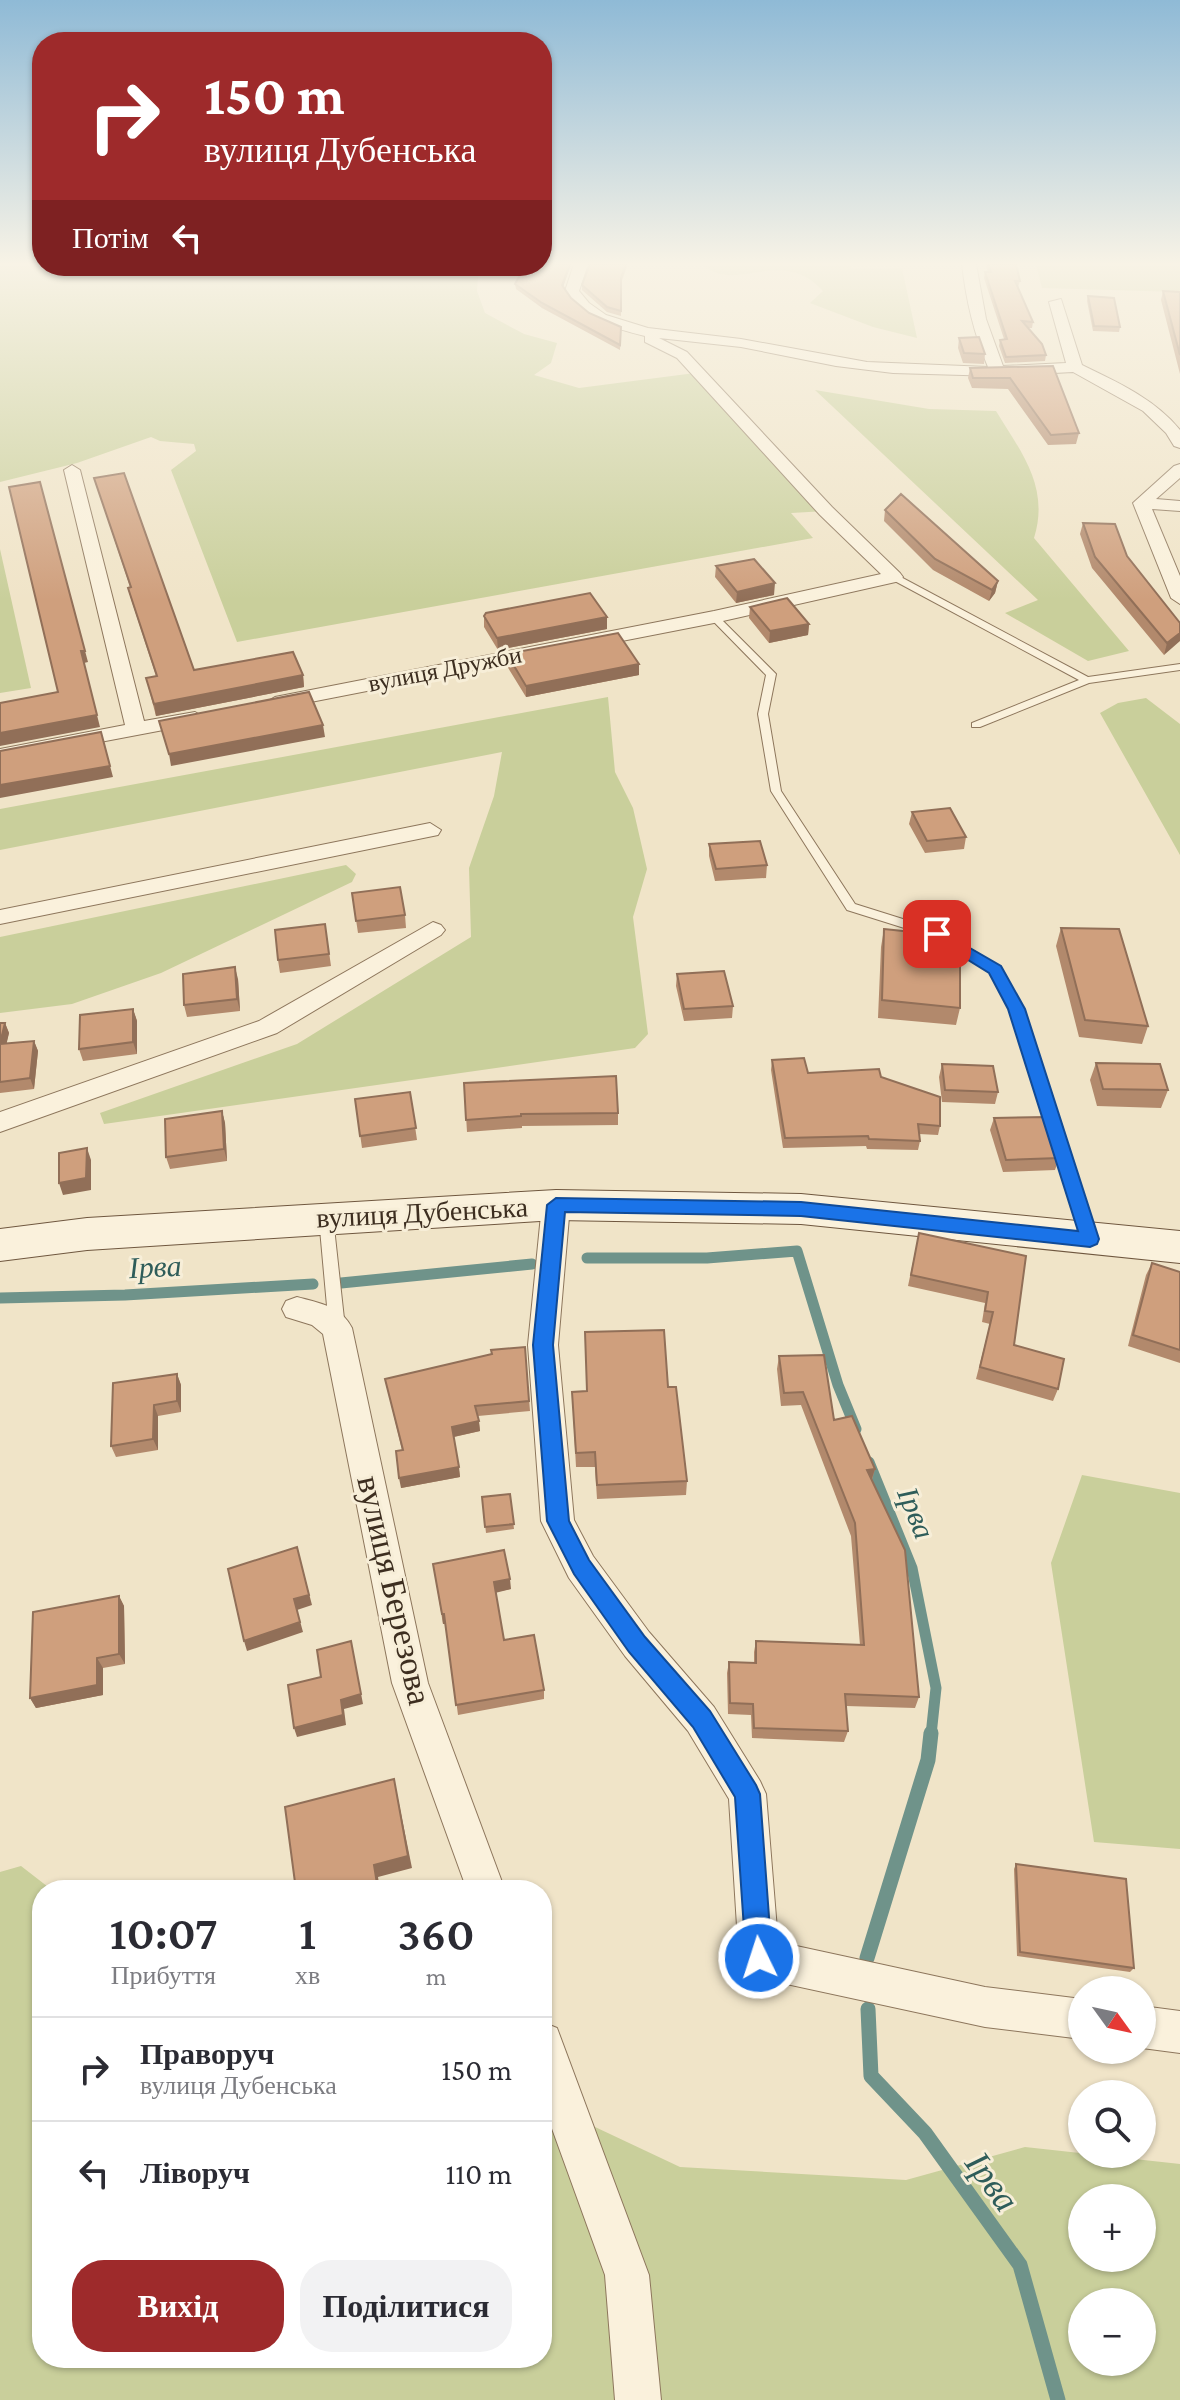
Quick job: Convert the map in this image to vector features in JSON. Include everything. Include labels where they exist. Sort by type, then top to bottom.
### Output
[{"type":"main road","name":"вулиця Дубенська","points":[[0,1245],[87,1234],[556,1205],[801,1209],[1180,1247]]},
{"type":"street","points":[[701,376],[826,511],[894,577]]},
{"type":"street","points":[[1092,376],[1129,395],[1174,430],[1180,443]]},
{"type":"street","points":[[1141,503],[1180,469]]},
{"type":"street","points":[[72,470],[136,730]]},
{"type":"street","points":[[1141,503],[1180,506]]},
{"type":"street","points":[[1141,503],[1180,598]]},
{"type":"street","name":"вулиця Дружби","points":[[261,705],[714,617],[894,577]]},
{"type":"street","points":[[0,755],[214,714]]},
{"type":"street","points":[[0,917],[430,830]]},
{"type":"street","points":[[0,1122],[268,1027],[433,930]]},
{"type":"street","points":[[556,1205],[543,1345],[558,1521],[581,1567],[637,1644],[701,1719],[747,1794],[759,1958],[985,2007],[1068,2017]]},
{"type":"street","points":[[297,1309],[321,1315],[337,1328]]},
{"type":"street","name":"вулиця Березова","points":[[337,1328],[410,1683],[482,1880]]},
{"type":"street","points":[[1156,2029],[1180,2032]]},
{"type":"street","points":[[552,2070],[627,2275],[638,2400]]},
{"type":"lane","points":[[894,577],[1087,680]]},
{"type":"lane","points":[[714,617],[771,674],[763,714],[776,791],[851,907],[937,934],[995,969],[1016,1009],[1090,1239]]},
{"type":"lane","points":[[976,725],[1087,680],[1180,667]]},
{"type":"lane","points":[[326,1217],[337,1328]]},
{"type":"green space","points":[[0,376],[537,376],[579,388],[672,376],[698,376],[826,511],[791,513],[813,538],[237,642],[171,470],[196,451],[194,444],[160,441],[151,437],[77,463],[0,482]]},
{"type":"green space","points":[[815,390],[929,409],[996,411],[1023,456],[1036,486],[1038,520],[1034,538],[1129,651],[1088,661],[1005,613],[1038,600]]},
{"type":"green space","points":[[0,549],[31,688],[0,693]]},
{"type":"green space","points":[[608,697],[615,772],[633,808],[647,869],[633,917],[648,1034],[635,1048],[104,1124],[100,1113],[297,1044],[471,937],[469,868],[494,796],[502,752],[0,850],[0,809]]},
{"type":"green space","points":[[1146,698],[1180,724],[1180,855],[1100,713],[1118,703]]},
{"type":"green space","points":[[346,865],[356,874],[352,882],[161,973],[72,1004],[0,1013],[0,937]]},
{"type":"green space","points":[[1082,1475],[1180,1493],[1180,1849],[1094,1842],[1051,1563]]},
{"type":"green space","points":[[21,1866],[39,1880],[32,1880],[32,2368],[552,2368],[552,2107],[680,2167],[906,2180],[1025,2147],[1068,2152],[1068,2168],[1156,2168],[1156,2161],[1180,2164],[1180,2400],[0,2400],[0,1872]]},
{"type":"building","points":[[1057,376],[1079,433],[1051,435],[1010,378],[973,378]]},
{"type":"building","points":[[124,473],[194,670],[293,652],[303,675],[154,704],[146,678],[157,676],[94,478]]},
{"type":"building","points":[[40,482],[85,651],[81,651],[97,715],[0,733],[0,703],[58,692],[9,487]]},
{"type":"building","points":[[901,494],[998,581],[992,590],[935,559],[885,510]]},
{"type":"building","points":[[1083,523],[1115,524],[1127,556],[1180,623],[1180,633],[1167,643],[1095,557]]},
{"type":"building","points":[[754,559],[775,583],[737,592],[716,566]]},
{"type":"building","points":[[590,593],[607,617],[497,638],[484,616],[486,613]]},
{"type":"building","points":[[787,598],[809,624],[770,631],[750,607]]},
{"type":"building","points":[[618,633],[639,664],[526,686],[507,654]]},
{"type":"building","points":[[309,692],[323,725],[169,754],[159,721]]},
{"type":"building","points":[[101,732],[110,766],[0,785],[0,751]]},
{"type":"building","points":[[950,808],[966,837],[927,841],[912,812]]},
{"type":"building","points":[[760,841],[767,865],[716,869],[709,844]]},
{"type":"building","points":[[400,887],[405,915],[356,921],[352,893]]},
{"type":"building","points":[[325,924],[329,954],[278,960],[275,930]]},
{"type":"building","points":[[1061,928],[1119,929],[1148,1026],[1085,1020]]},
{"type":"building","points":[[884,929],[960,937],[960,1008],[882,1000]]},
{"type":"building","points":[[235,967],[237,999],[184,1005],[183,974]]},
{"type":"building","points":[[724,971],[733,1006],[684,1009],[677,974]]},
{"type":"building","points":[[133,1009],[133,1042],[79,1049],[80,1015]]},
{"type":"building","points":[[0,1023],[5,1023],[0,1043]]},
{"type":"building","points":[[34,1041],[30,1078],[0,1082],[0,1044]]},
{"type":"building","points":[[804,1058],[808,1073],[879,1069],[881,1077],[940,1097],[940,1126],[918,1124],[920,1141],[869,1139],[868,1136],[785,1138],[772,1060]]},
{"type":"building","points":[[1096,1063],[1160,1064],[1168,1090],[1103,1089]]},
{"type":"building","points":[[942,1064],[993,1066],[998,1092],[945,1090]]},
{"type":"building","points":[[616,1076],[618,1113],[521,1114],[466,1120],[464,1083]]},
{"type":"building","points":[[410,1092],[416,1128],[360,1136],[355,1099]]},
{"type":"building","points":[[222,1111],[224,1149],[166,1157],[165,1119]]},
{"type":"building","points":[[1046,1117],[1059,1158],[1006,1160],[994,1118]]},
{"type":"building","points":[[87,1148],[86,1178],[59,1183],[59,1153]]},
{"type":"building","points":[[919,1233],[1026,1256],[1014,1345],[1064,1359],[1058,1389],[980,1367],[993,1312],[985,1311],[988,1292],[911,1275]]},
{"type":"building","points":[[1152,1263],[1180,1272],[1180,1350],[1133,1335]]},
{"type":"building","points":[[664,1330],[668,1387],[676,1387],[687,1481],[597,1485],[595,1452],[576,1453],[572,1392],[587,1391],[585,1332]]},
{"type":"building","points":[[525,1347],[529,1401],[475,1406],[479,1421],[452,1427],[459,1467],[399,1478],[396,1451],[403,1450],[385,1379],[492,1354],[491,1350]]},
{"type":"building","points":[[824,1355],[834,1420],[852,1416],[875,1469],[867,1470],[905,1550],[919,1697],[845,1694],[848,1731],[754,1728],[753,1704],[730,1703],[729,1662],[756,1663],[756,1641],[864,1645],[855,1523],[803,1392],[784,1393],[779,1356]]},
{"type":"building","points":[[177,1374],[177,1401],[154,1405],[153,1439],[111,1446],[113,1383]]},
{"type":"building","points":[[510,1494],[514,1524],[485,1527],[482,1497]]},
{"type":"building","points":[[297,1547],[309,1595],[294,1599],[300,1622],[244,1641],[228,1569]]},
{"type":"building","points":[[504,1550],[510,1579],[494,1582],[504,1640],[534,1635],[544,1690],[456,1705],[444,1614],[433,1564]]},
{"type":"building","points":[[119,1596],[119,1654],[97,1658],[97,1685],[30,1698],[33,1612]]},
{"type":"building","points":[[351,1641],[361,1694],[341,1700],[343,1715],[294,1728],[288,1685],[321,1677],[317,1650]]},
{"type":"building","points":[[394,1779],[408,1856],[374,1865],[376,1880],[295,1880],[285,1807]]},
{"type":"building","points":[[1016,1864],[1126,1879],[1134,1968],[1020,1952]]},
{"type":"waterway","name":"Ірва","points":[[587,1258],[707,1258],[797,1251],[838,1385],[856,1429]]},
{"type":"waterway","name":"Ірва","points":[[341,1283],[532,1264]]},
{"type":"waterway","name":"Ірва","points":[[0,1298],[125,1295],[313,1284]]},
{"type":"waterway","name":"Ірва","points":[[869,1462],[912,1568],[936,1688],[931,1735]]},
{"type":"waterway","name":"Ірва","points":[[867,1958],[928,1760],[931,1733]]},
{"type":"waterway","name":"Ірва","points":[[868,2009],[871,2076],[925,2133],[1020,2265],[1058,2400]]},
{"type":"route","points":[[759,1958],[747,1794],[701,1719],[637,1644],[581,1567],[558,1521],[543,1345],[556,1205],[801,1209],[1090,1239],[1016,1009],[995,969],[937,934]]}]
